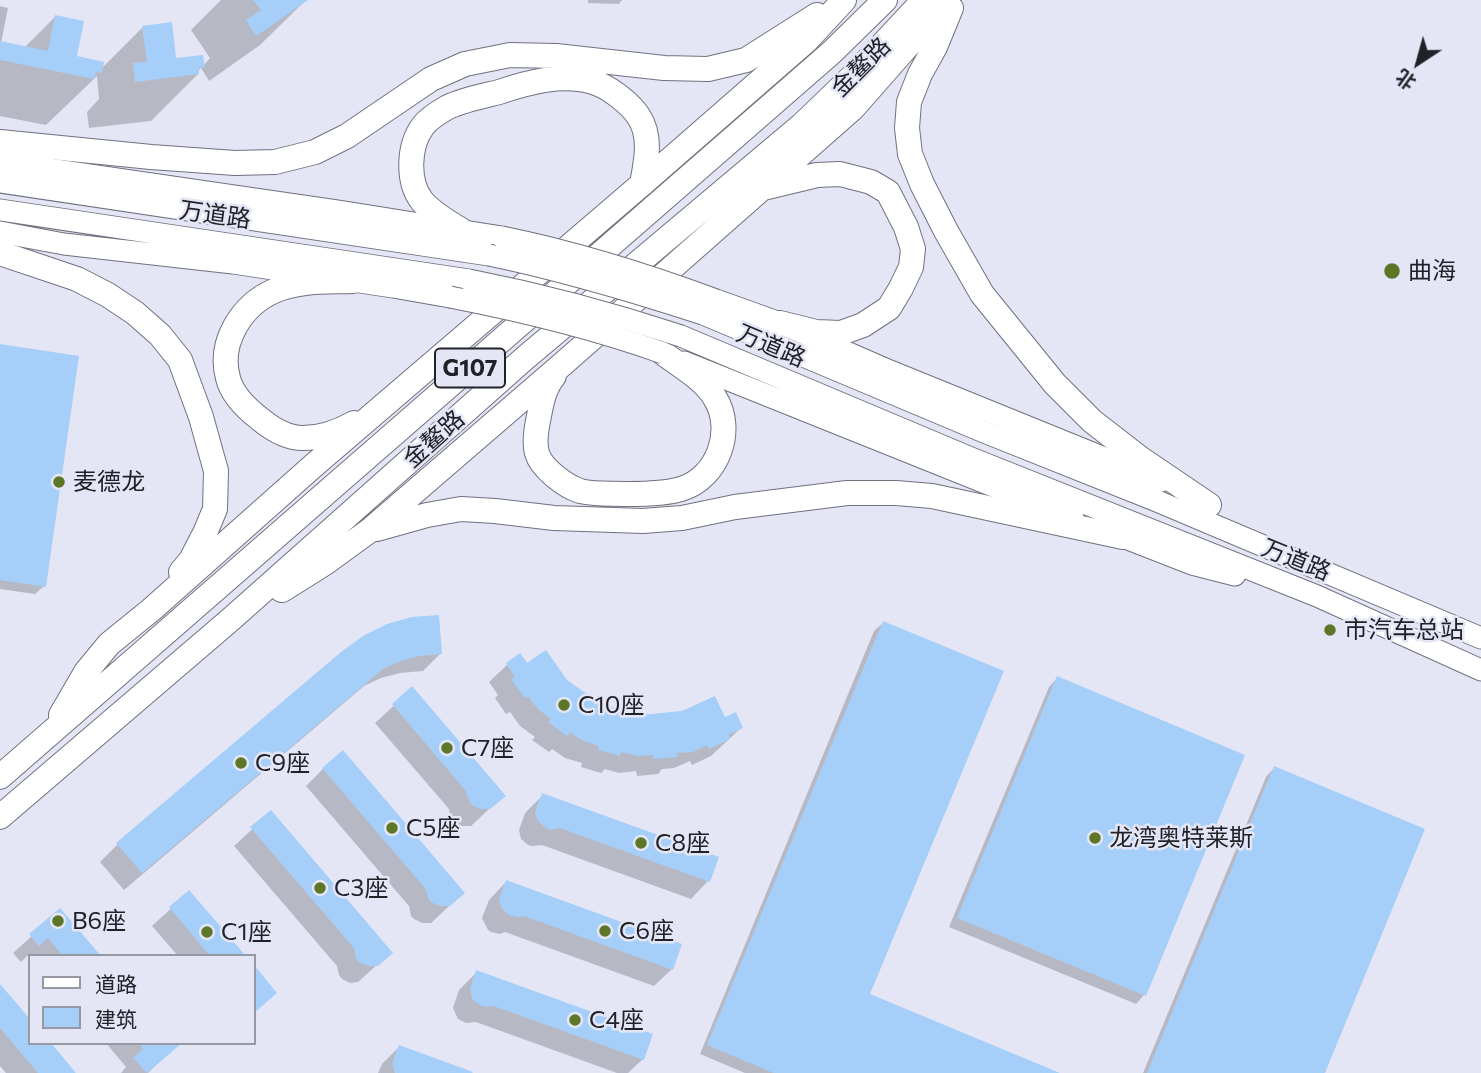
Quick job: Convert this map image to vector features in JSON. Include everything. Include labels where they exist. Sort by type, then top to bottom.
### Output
[{"type":"highway","points":[[0,142],[223,163],[275,162],[315,152],[347,136],[431,79],[465,64],[510,55],[556,56],[664,68],[708,69],[746,60],[843,0]]},
{"type":"highway","points":[[52,732],[86,673],[109,644],[806,41],[843,0]]},
{"type":"highway","name":"金鳌路","points":[[0,777],[832,52],[885,0]]},
{"type":"highway","name":"金鳌路","points":[[0,817],[230,620],[525,358],[802,125],[855,74],[924,0]]},
{"type":"highway","points":[[230,620],[325,563],[369,531],[565,362],[853,108],[948,0]]},
{"type":"highway","points":[[955,0],[909,102],[907,128],[910,155],[922,184],[982,294],[1055,384],[1102,429],[1209,505]]},
{"type":"highway","points":[[461,230],[422,201],[411,163],[414,143],[423,125],[449,107],[528,83],[563,79],[594,82],[621,97],[640,117],[647,138],[642,184]]},
{"type":"highway","points":[[759,189],[829,174],[841,174],[871,182],[888,192],[906,227],[913,248],[911,267],[889,308],[863,325],[841,333],[816,332],[780,323]]},
{"type":"highway","points":[[0,253],[77,279],[108,296],[135,313],[160,334],[180,360],[201,417],[216,471],[215,509],[191,560],[150,610]]},
{"type":"highway","points":[[352,281],[289,285],[254,302],[240,316],[230,334],[226,358],[228,378],[237,398],[257,417],[275,431],[302,438],[335,433],[382,408]]},
{"type":"highway","points":[[565,362],[550,381],[543,398],[536,432],[537,453],[548,470],[579,491],[639,494],[681,490],[701,480],[717,459],[724,434],[723,413],[714,396],[698,380],[672,344]]},
{"type":"highway","points":[[369,531],[461,509],[554,518],[643,521],[847,493],[896,493],[932,496],[1123,537]]},
{"type":"main road","points":[[0,162],[461,230],[536,244],[608,262],[709,307],[780,323],[890,371],[1156,478],[1321,569]]},
{"type":"main road","name":"万道路","points":[[0,182],[489,255],[709,307],[984,432],[1157,501],[1481,638]]},
{"type":"main road","name":"万道路","points":[[0,210],[470,280],[522,290],[614,314],[672,344],[971,458],[1317,596],[1481,670]]},
{"type":"main road","points":[[0,232],[64,244],[233,263],[450,297],[617,337],[672,344],[823,419],[1192,564],[1317,596]]},
{"type":"building","points":[[253,0],[308,0],[256,36],[246,20],[261,10]]},
{"type":"building","points":[[55,15],[84,21],[77,56],[104,62],[102,73],[96,72],[94,79],[0,60],[0,41],[48,51]]},
{"type":"building","points":[[172,22],[176,58],[203,55],[205,67],[199,68],[199,74],[135,82],[133,63],[147,62],[142,26]]},
{"type":"building","points":[[0,344],[79,356],[46,587],[0,580]]},
{"type":"building","name":"C9座","points":[[439,615],[442,654],[419,656],[383,669],[142,873],[116,843],[363,636],[387,624],[412,617]]},
{"type":"building","points":[[883,621],[1004,671],[870,994],[1060,1073],[774,1073],[707,1045]]},
{"type":"building","name":"C10座","points":[[546,650],[567,680],[601,704],[640,715],[682,711],[715,696],[725,717],[736,712],[743,728],[728,735],[730,739],[709,749],[707,745],[693,752],[677,753],[677,757],[654,759],[653,755],[637,756],[621,752],[620,756],[598,750],[599,746],[583,741],[570,732],[567,736],[548,722],[551,719],[538,709],[528,696],[525,698],[511,679],[515,677],[506,663],[520,653],[527,663]]},
{"type":"building","points":[[1057,676],[1245,755],[1146,996],[957,918]]},
{"type":"building","name":"C7座","points":[[412,686],[506,796],[490,809],[472,805],[466,791],[392,704]]},
{"type":"building","name":"C5座","points":[[343,750],[465,893],[450,906],[431,902],[425,888],[322,768]]},
{"type":"building","points":[[1274,766],[1425,829],[1325,1073],[1147,1073]]},
{"type":"building","name":"C8座","points":[[542,793],[719,857],[710,882],[560,828],[546,828],[538,821],[535,812]]},
{"type":"building","name":"C3座","points":[[271,810],[393,953],[378,966],[359,962],[354,948],[250,827]]},
{"type":"building","name":"C6座","points":[[506,880],[682,944],[673,970],[524,916],[509,915],[502,909],[499,899]]},
{"type":"building","name":"C1座","points":[[189,890],[244,954],[208,954],[169,907]]},
{"type":"building","name":"B6座","points":[[60,908],[99,954],[61,954],[48,938],[39,946],[29,934]]},
{"type":"building","name":"C1座","points":[[256,967],[277,993],[256,1011]]},
{"type":"building","name":"C4座","points":[[476,970],[653,1034],[644,1060],[494,1006],[480,1005],[472,999],[470,989]]},
{"type":"building","points":[[0,984],[28,1017],[28,1045],[53,1045],[76,1073],[38,1073],[0,1028]]},
{"type":"building","points":[[140,1045],[180,1045],[147,1073],[133,1058],[143,1049]]},
{"type":"building","points":[[399,1045],[473,1072],[395,1073],[392,1064]]},
{"type":"place","name":"曲海","points":[[1392,271]]},
{"type":"place","name":"麦德龙","points":[[59,482]]},
{"type":"place","name":"市汽车总站","points":[[1330,630]]},
{"type":"place","name":"C10座","points":[[564,705]]},
{"type":"place","name":"C7座","points":[[447,748]]},
{"type":"place","name":"C9座","points":[[241,763]]},
{"type":"place","name":"C5座","points":[[392,828]]},
{"type":"place","name":"龙湾奥特莱斯","points":[[1095,838]]},
{"type":"place","name":"C8座","points":[[641,843]]},
{"type":"place","name":"C3座","points":[[320,888]]},
{"type":"place","name":"B6座","points":[[58,921]]},
{"type":"place","name":"C6座","points":[[605,931]]},
{"type":"place","name":"C1座","points":[[207,932]]},
{"type":"place","name":"C4座","points":[[575,1020]]}]
